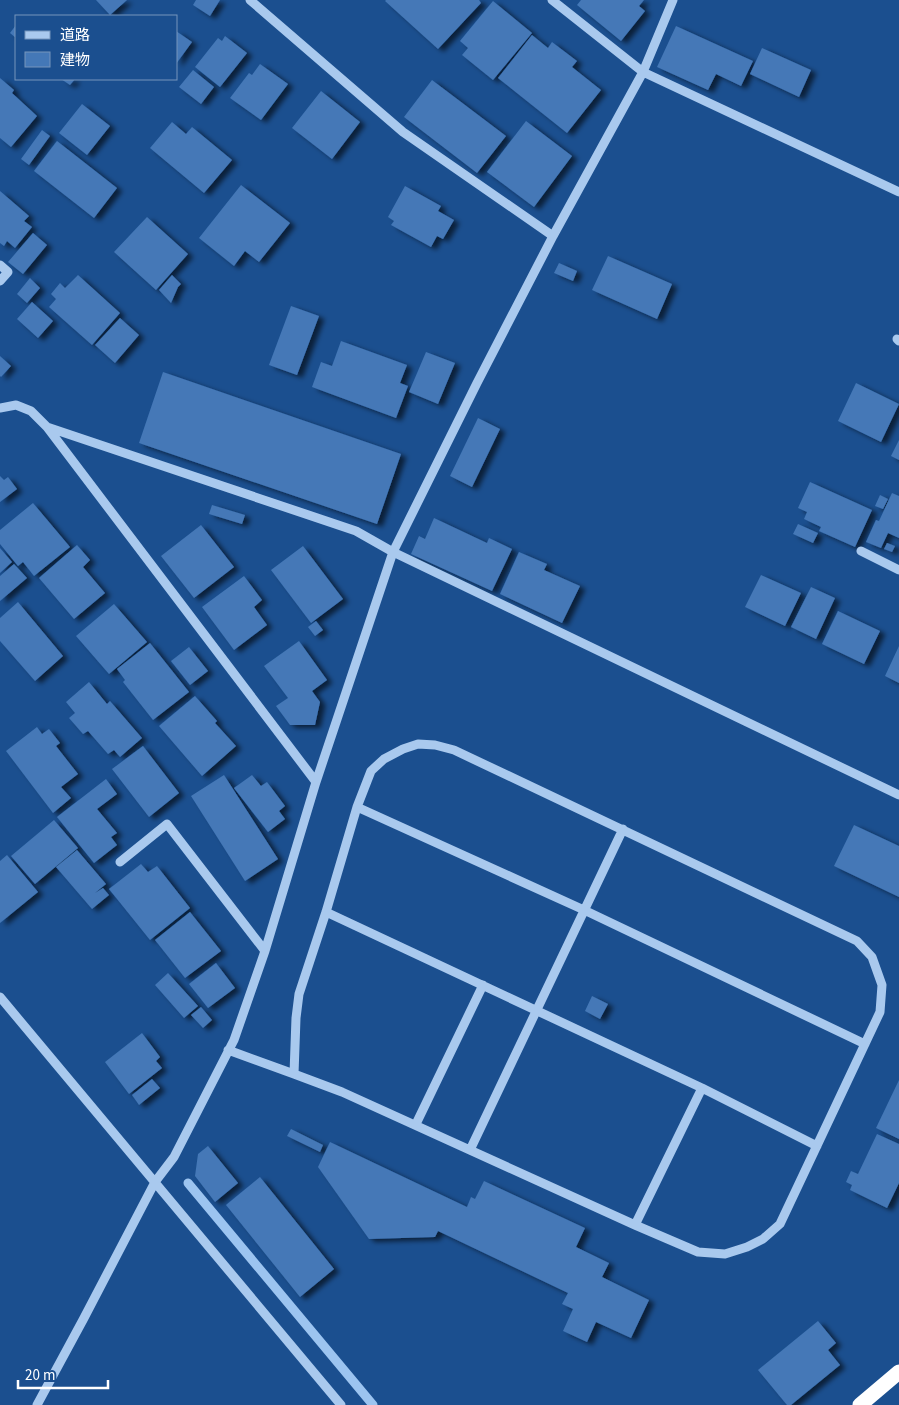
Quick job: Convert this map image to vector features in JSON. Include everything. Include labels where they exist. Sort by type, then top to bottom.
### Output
[{"type":"highway","points":[[860,1405],[899,1372]]},
{"type":"street","points":[[250,0],[404,132],[553,236]]},
{"type":"street","points":[[552,0],[643,72],[899,192]]},
{"type":"street","points":[[37,1405],[156,1182],[174,1157],[234,1040],[265,951],[316,782],[393,552],[553,236],[643,72],[673,0]]},
{"type":"street","points":[[0,265],[8,272],[0,281]]},
{"type":"street","points":[[0,408],[16,405],[31,411],[47,427],[316,782]]},
{"type":"street","points":[[47,427],[356,531],[393,552],[899,795]]},
{"type":"street","points":[[861,551],[899,570]]},
{"type":"street","points":[[228,1050],[342,1092],[698,1252],[725,1254],[747,1247],[763,1239],[780,1224],[880,1012],[882,985],[872,957],[857,941],[454,750],[418,744],[402,749],[384,759],[371,771],[357,807],[299,994],[294,1038],[294,1074]]},
{"type":"street","points":[[357,807],[584,910],[865,1044]]},
{"type":"street","points":[[120,862],[167,824],[265,951]]},
{"type":"street","points":[[470,1150],[623,829]]},
{"type":"street","points":[[326,912],[702,1088],[817,1146]]},
{"type":"street","points":[[416,1124],[483,985]]},
{"type":"street","points":[[0,997],[341,1405]]},
{"type":"street","points":[[635,1225],[702,1088]]},
{"type":"building","points":[[96,0],[127,0],[110,15]]},
{"type":"building","points":[[196,0],[220,0],[210,16],[193,5]]},
{"type":"building","points":[[386,0],[479,0],[481,3],[438,49]]},
{"type":"building","points":[[581,0],[644,0],[639,6],[645,11],[621,41],[577,5]]},
{"type":"building","points":[[493,1],[532,33],[493,80],[462,55],[468,48],[460,41]]},
{"type":"building","points":[[15,26],[15,37],[10,33]]},
{"type":"building","points":[[676,26],[753,61],[741,86],[716,74],[708,90],[657,67]]},
{"type":"building","points":[[178,32],[192,42],[178,61]]},
{"type":"building","points":[[532,35],[548,48],[552,42],[577,61],[572,67],[601,90],[567,133],[498,78]]},
{"type":"building","points":[[225,36],[247,53],[220,87],[195,67],[218,38],[222,41]]},
{"type":"building","points":[[762,48],[811,70],[799,97],[750,74]]},
{"type":"building","points":[[260,64],[288,84],[261,120],[230,98],[249,73],[252,75]]},
{"type":"building","points":[[193,70],[214,87],[201,104],[179,87]]},
{"type":"building","points":[[0,78],[14,90],[12,93],[37,116],[11,147],[0,138]]},
{"type":"building","points":[[62,80],[74,80],[70,85]]},
{"type":"building","points":[[432,80],[506,136],[477,173],[404,117]]},
{"type":"building","points":[[321,91],[360,122],[332,159],[292,128]]},
{"type":"building","points":[[82,104],[110,126],[87,155],[59,133]]},
{"type":"building","points":[[526,121],[572,156],[534,207],[487,172]]},
{"type":"building","points":[[172,122],[186,134],[192,127],[232,160],[204,193],[150,148]]},
{"type":"building","points":[[42,130],[50,136],[29,165],[21,159]]},
{"type":"building","points":[[57,141],[117,188],[94,218],[34,171]]},
{"type":"building","points":[[241,185],[290,223],[259,262],[245,251],[234,266],[199,238]]},
{"type":"building","points":[[405,186],[441,206],[438,211],[454,220],[443,239],[437,236],[431,247],[391,225],[394,221],[388,217]]},
{"type":"building","points":[[0,191],[29,216],[24,221],[32,227],[15,248],[7,241],[4,246],[0,243]]},
{"type":"building","points":[[147,217],[188,254],[156,290],[114,252]]},
{"type":"building","points":[[33,233],[47,245],[23,274],[8,262]]},
{"type":"building","points":[[608,256],[672,284],[657,319],[592,290]]},
{"type":"building","points":[[559,263],[577,271],[573,281],[554,273]]},
{"type":"building","points":[[78,275],[120,313],[92,345],[49,307],[56,299],[51,294],[60,283],[65,288]]},
{"type":"building","points":[[172,275],[181,284],[171,303],[159,290]]},
{"type":"building","points":[[30,278],[40,288],[27,303],[17,294]]},
{"type":"building","points":[[32,302],[53,321],[38,338],[17,319]]},
{"type":"building","points":[[291,306],[319,316],[297,375],[269,365]]},
{"type":"building","points":[[120,318],[139,335],[115,363],[95,345]]},
{"type":"building","points":[[341,341],[407,365],[400,383],[408,386],[396,418],[312,387],[321,362],[332,366]]},
{"type":"building","points":[[426,352],[455,363],[438,404],[409,392]]},
{"type":"building","points":[[0,356],[11,366],[1,377],[0,376]]},
{"type":"building","points":[[163,372],[401,454],[377,524],[139,443]]},
{"type":"building","points":[[856,383],[899,404],[881,442],[838,421]]},
{"type":"building","points":[[478,418],[500,429],[472,487],[450,476]]},
{"type":"building","points":[[899,440],[899,460],[891,456]]},
{"type":"building","points":[[0,476],[4,480],[8,477],[17,489],[0,502]]},
{"type":"building","points":[[810,482],[872,510],[855,547],[819,531],[821,527],[804,519],[807,512],[798,508]]},
{"type":"building","points":[[892,493],[899,496],[899,538],[888,533],[881,548],[866,542],[876,520],[879,521]]},
{"type":"building","points":[[880,495],[888,499],[883,509],[875,506]]},
{"type":"building","points":[[33,503],[70,547],[34,576],[23,562],[18,566],[0,544],[0,530]]},
{"type":"building","points":[[212,505],[245,515],[242,524],[209,514]]},
{"type":"building","points":[[434,518],[487,543],[489,538],[512,549],[492,591],[411,554],[419,536],[425,539]]},
{"type":"building","points":[[798,524],[818,533],[813,543],[793,534]]},
{"type":"building","points":[[201,525],[234,567],[194,598],[161,556]]},
{"type":"building","points":[[887,543],[895,546],[892,552],[884,549]]},
{"type":"building","points":[[77,545],[90,560],[83,567],[105,593],[74,619],[39,578]]},
{"type":"building","points":[[303,546],[343,599],[311,623],[271,570]]},
{"type":"building","points":[[0,548],[12,562],[0,573]]},
{"type":"building","points":[[519,552],[547,564],[544,570],[580,586],[562,623],[500,594]]},
{"type":"building","points":[[14,564],[27,578],[0,601],[0,576]]},
{"type":"building","points":[[761,575],[801,593],[785,626],[745,607]]},
{"type":"building","points":[[244,576],[262,600],[254,607],[267,625],[234,650],[202,607]]},
{"type":"building","points":[[811,587],[835,598],[816,639],[791,627]]},
{"type":"building","points":[[18,602],[63,656],[35,681],[0,641],[0,618]]},
{"type":"building","points":[[114,604],[147,642],[109,674],[76,636]]},
{"type":"building","points":[[838,611],[880,631],[864,664],[822,644]]},
{"type":"building","points":[[316,621],[323,630],[315,636],[308,627]]},
{"type":"building","points":[[299,641],[327,680],[312,691],[320,702],[315,725],[290,725],[276,706],[288,698],[264,666]]},
{"type":"building","points":[[150,643],[189,692],[153,720],[123,682],[125,680],[117,669]]},
{"type":"building","points":[[899,646],[899,683],[885,676]]},
{"type":"building","points":[[189,647],[208,671],[190,685],[171,661]]},
{"type":"building","points":[[89,682],[107,704],[110,701],[142,738],[120,757],[114,750],[108,754],[88,731],[83,734],[69,718],[75,713],[66,702]]},
{"type":"building","points":[[195,696],[217,721],[215,723],[236,746],[202,776],[159,726]]},
{"type":"building","points":[[37,727],[42,734],[49,729],[60,743],[56,746],[78,774],[61,787],[71,798],[53,813],[6,751]]},
{"type":"building","points":[[143,746],[179,793],[149,817],[112,769]]},
{"type":"building","points":[[224,775],[278,859],[245,881],[191,796]]},
{"type":"building","points":[[252,775],[261,786],[267,782],[285,806],[279,811],[285,819],[268,832],[234,788]]},
{"type":"building","points":[[106,779],[117,794],[97,809],[117,833],[111,837],[117,845],[94,863],[57,817]]},
{"type":"building","points":[[54,820],[78,848],[35,884],[11,856]]},
{"type":"building","points":[[854,825],[899,846],[899,897],[834,866]]},
{"type":"building","points":[[77,850],[106,884],[95,893],[103,888],[109,895],[92,909],[56,867]]},
{"type":"building","points":[[7,855],[38,892],[0,923],[0,861]]},
{"type":"building","points":[[141,864],[148,872],[157,866],[190,908],[150,940],[109,889]]},
{"type":"building","points":[[190,912],[221,951],[185,978],[155,940]]},
{"type":"building","points":[[216,963],[235,988],[208,1008],[189,984]]},
{"type":"building","points":[[168,973],[198,1006],[184,1018],[155,985]]},
{"type":"building","points":[[592,996],[608,1004],[600,1019],[585,1011]]},
{"type":"building","points":[[201,1007],[212,1020],[203,1028],[191,1015]]},
{"type":"building","points":[[142,1033],[160,1057],[156,1061],[162,1068],[129,1094],[105,1062]]},
{"type":"building","points":[[152,1079],[160,1088],[139,1105],[132,1095]]},
{"type":"building","points":[[899,1080],[899,1139],[876,1128]]},
{"type":"building","points":[[291,1129],[323,1145],[320,1152],[287,1136]]},
{"type":"building","points":[[877,1134],[899,1144],[899,1183],[887,1208],[850,1190],[852,1185],[846,1182],[851,1171],[858,1174]]},
{"type":"building","points":[[330,1142],[467,1207],[471,1197],[475,1199],[484,1181],[585,1228],[576,1247],[609,1263],[602,1277],[649,1300],[631,1338],[596,1322],[587,1342],[563,1331],[573,1309],[562,1304],[568,1293],[438,1231],[435,1237],[369,1239],[318,1167]]},
{"type":"building","points":[[208,1146],[238,1183],[215,1202],[195,1176],[198,1154]]},
{"type":"building","points":[[260,1177],[334,1269],[300,1297],[226,1205]]},
{"type":"building","points":[[818,1321],[836,1343],[828,1350],[840,1365],[791,1405],[787,1405],[758,1370]]},
{"type":"waterway","points":[[188,1183],[373,1405]]}]
